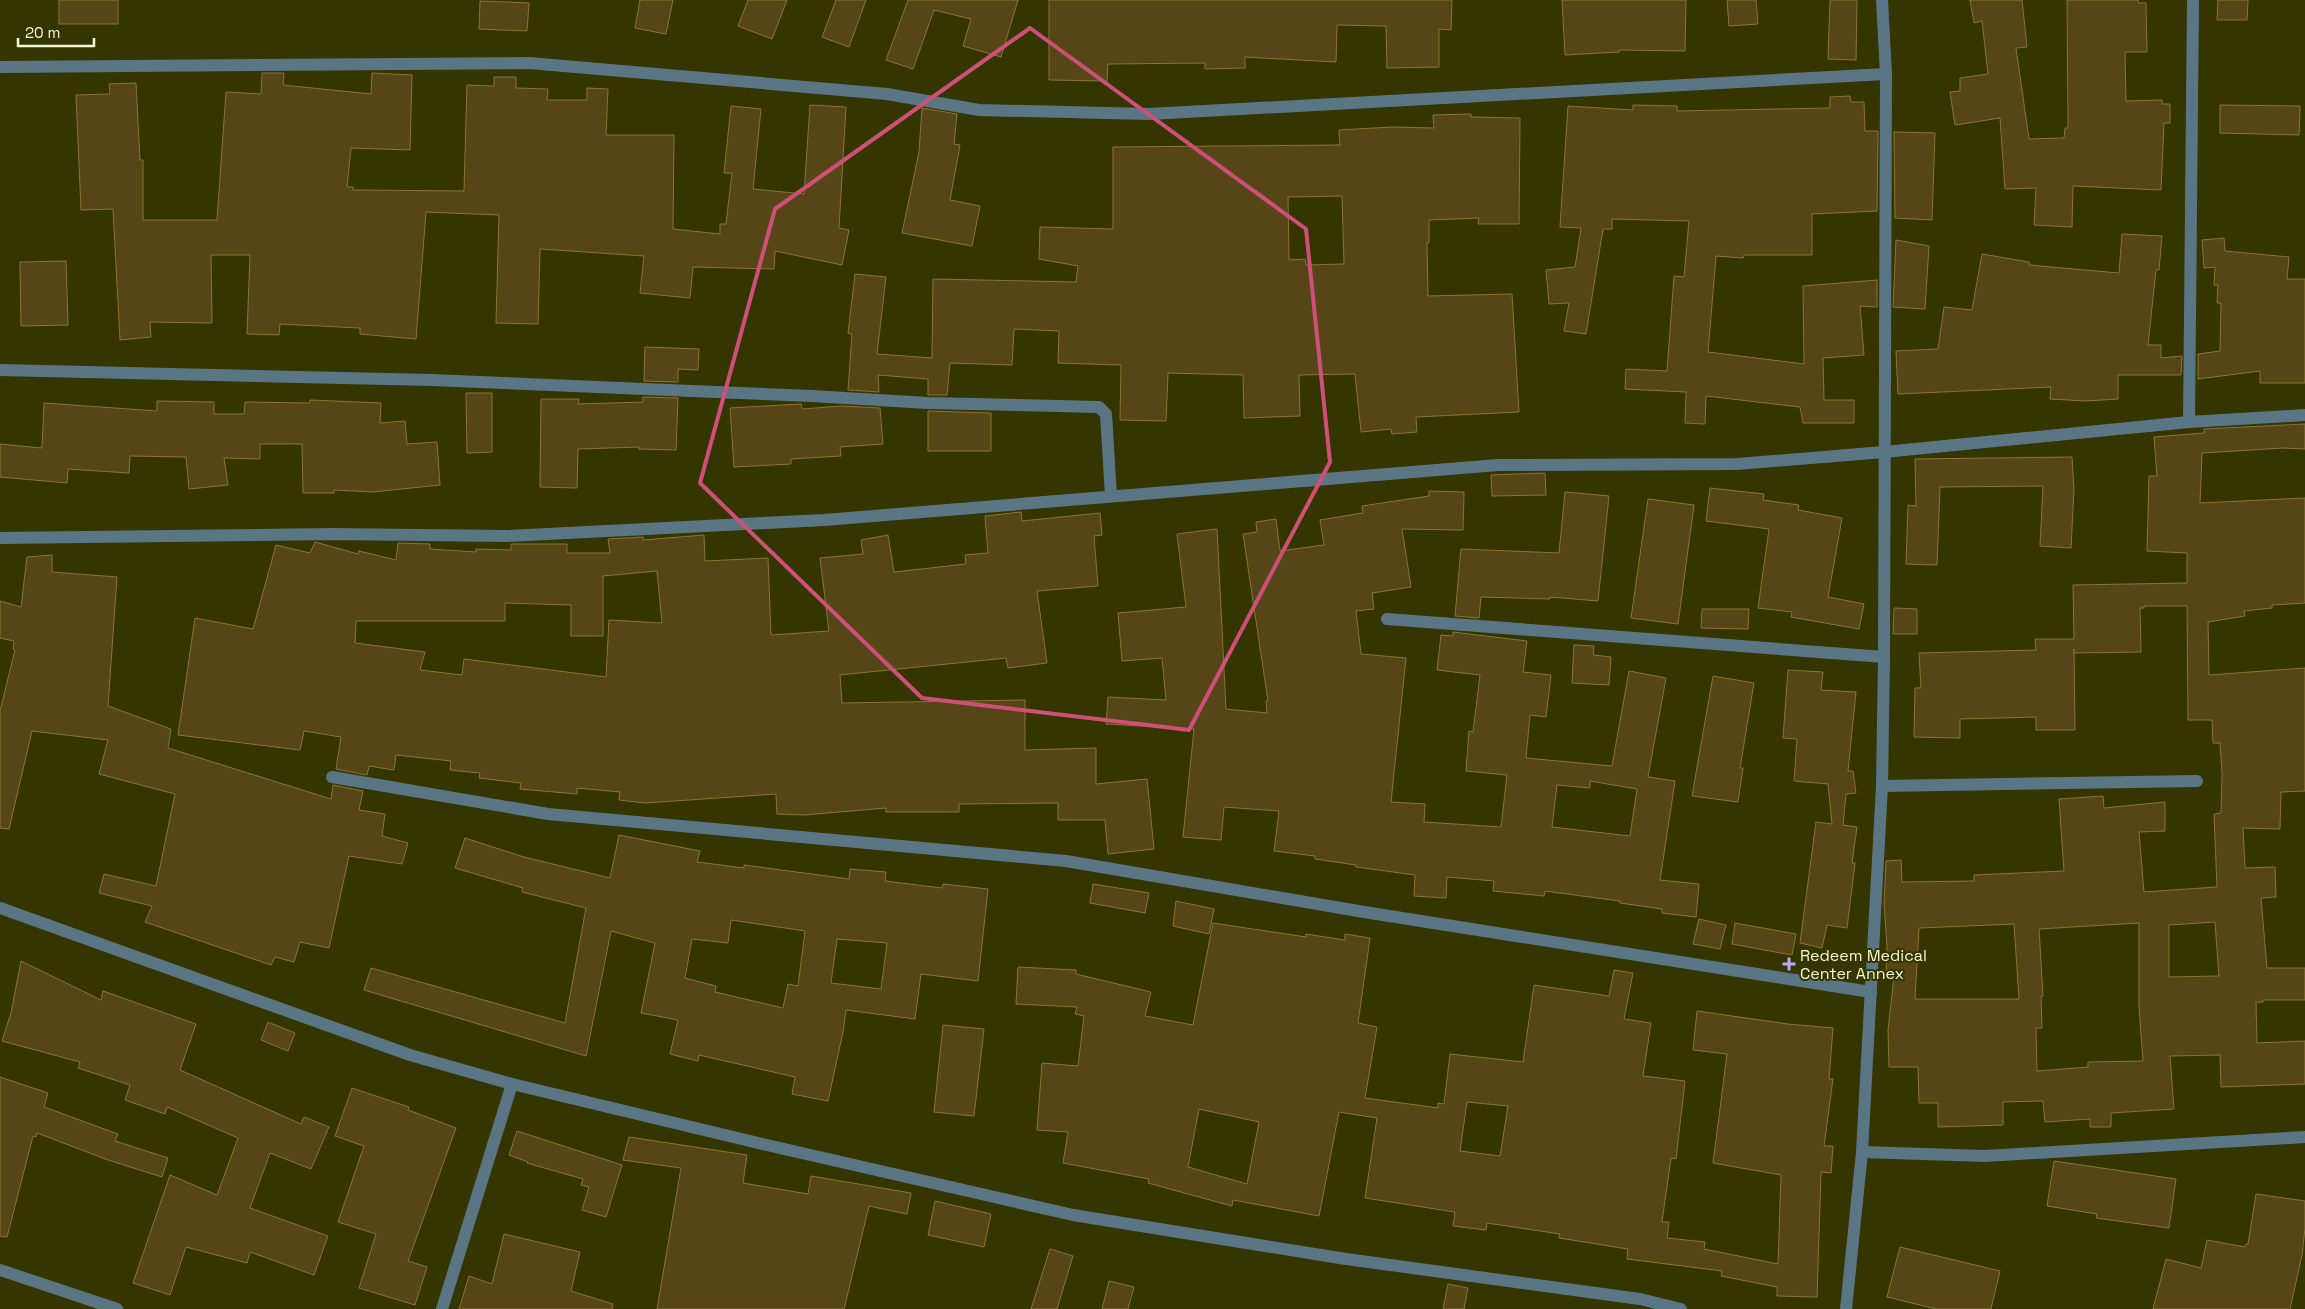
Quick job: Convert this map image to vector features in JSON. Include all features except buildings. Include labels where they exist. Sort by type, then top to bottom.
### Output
[{"type":"street","points":[[1846,1309],[1862,1152],[1882,786],[1886,74],[1882,0]]},
{"type":"street","points":[[2189,422],[2193,0]]},
{"type":"street","points":[[0,67],[529,63],[887,94],[979,110],[1149,114],[1886,74]]},
{"type":"street","points":[[0,370],[432,380],[928,403],[1099,407],[1106,414],[1111,496]]},
{"type":"street","points":[[0,538],[332,534],[507,536],[824,520],[1498,465],[1737,464],[1884,452],[2189,422],[2305,415]]},
{"type":"street","points":[[1387,619],[1884,657]]},
{"type":"street","points":[[332,777],[548,814],[1066,861],[1364,912],[1871,992]]},
{"type":"street","points":[[1882,786],[2197,781]]},
{"type":"street","points":[[0,908],[410,1055],[512,1084],[771,1146],[1073,1215],[1346,1259],[1640,1299],[1681,1309]]},
{"type":"street","points":[[442,1309],[512,1084]]},
{"type":"street","points":[[1862,1152],[1985,1156],[2305,1137]]},
{"type":"street","points":[[0,1270],[118,1309]]},
{"type":"highlighted area","points":[[1030,28],[1306,229],[1330,462],[1189,730],[922,698],[700,483],[775,209]]},
{"type":"place","name":"Redeem Medical Center Annex","points":[[1789,964]]}]
